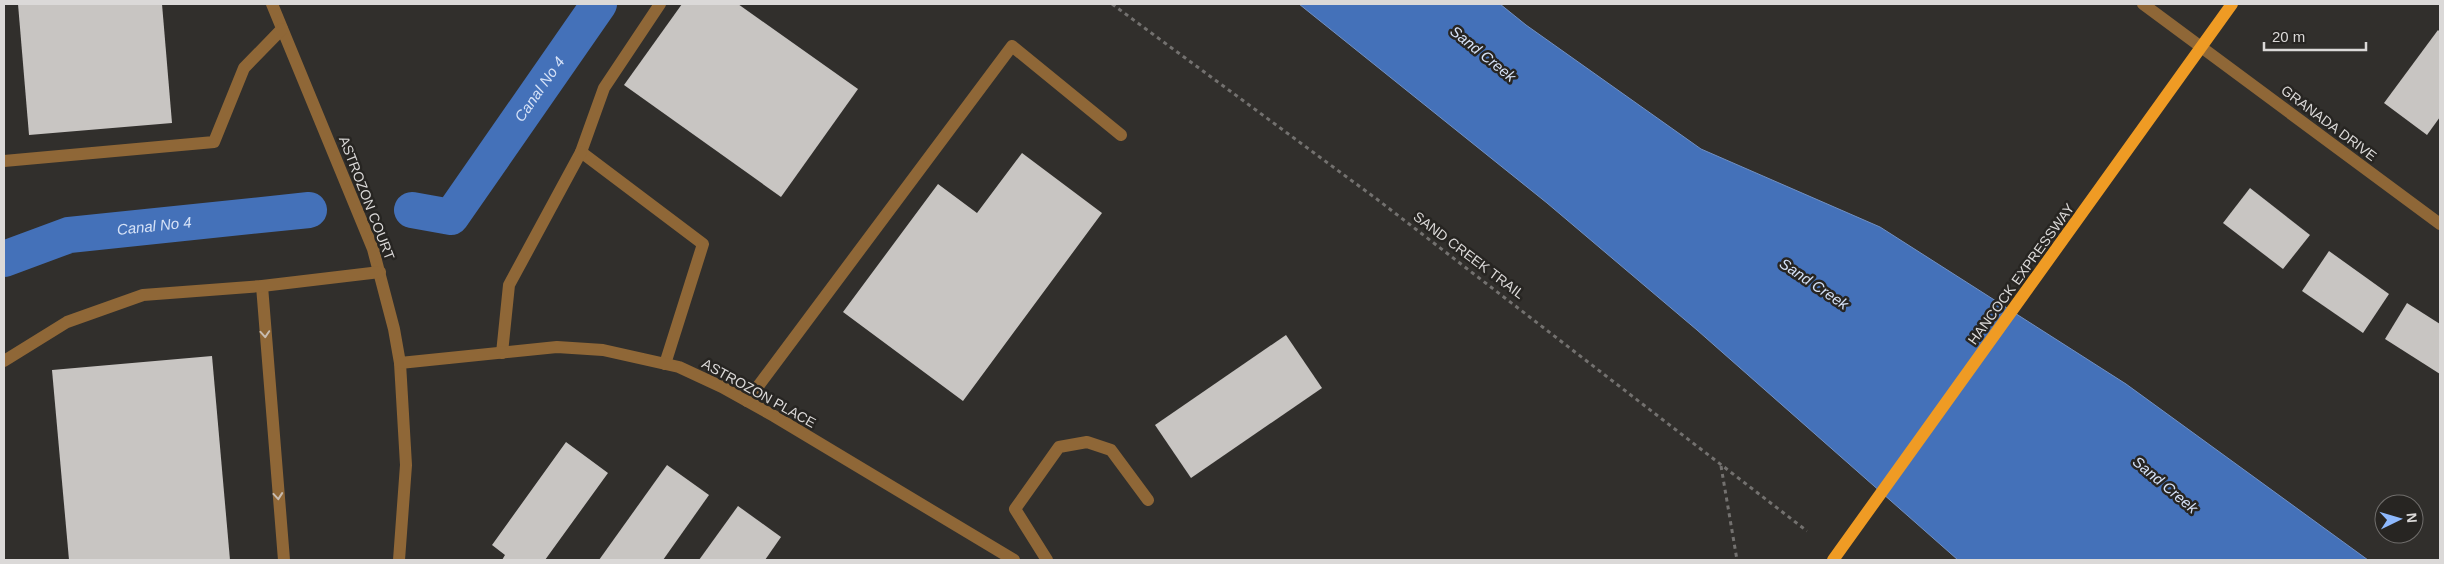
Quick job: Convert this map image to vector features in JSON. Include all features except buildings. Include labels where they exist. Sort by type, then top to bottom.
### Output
[{"type":"main road","name":"HANCOCK EXPRESSWAY","points":[[1833,560],[2081,216],[2200,46],[2232,4]]},
{"type":"street","name":"ASTROZON COURT","points":[[272,4],[373,249],[380,272],[400,363],[406,465],[399,560]]},
{"type":"street","points":[[502,352],[509,284],[581,152],[604,88],[660,4]]},
{"type":"street","name":"GRANADA DRIVE","points":[[2143,4],[2440,224]]},
{"type":"street","points":[[4,161],[214,142],[244,68],[282,29]]},
{"type":"street","points":[[747,401],[1012,46],[1120,135]]},
{"type":"street","points":[[581,152],[703,244],[665,364]]},
{"type":"street","points":[[4,361],[67,322],[143,295],[262,286],[380,272]]},
{"type":"street","points":[[262,286],[284,560]]},
{"type":"street","name":"ASTROZON PLACE","points":[[400,363],[557,347],[602,350],[688,371],[747,401],[1014,560]]},
{"type":"street","points":[[1047,560],[1015,509],[1059,447],[1087,442],[1111,450],[1148,500]]},
{"type":"path","name":"SAND CREEK TRAIL","points":[[1112,4],[1378,200],[1807,531]]},
{"type":"path","points":[[1721,465],[1737,560]]},
{"type":"water","name":"Sand Creek","points":[[1299,4],[1500,4],[1526,25],[1701,149],[1880,227],[2126,384],[2368,560],[1958,560],[1697,330],[1547,203]]},
{"type":"waterway","name":"Canal No 4","points":[[412,210],[451,217],[599,4]]},
{"type":"waterway","name":"Canal No 4","points":[[4,259],[69,235],[309,210]]}]
